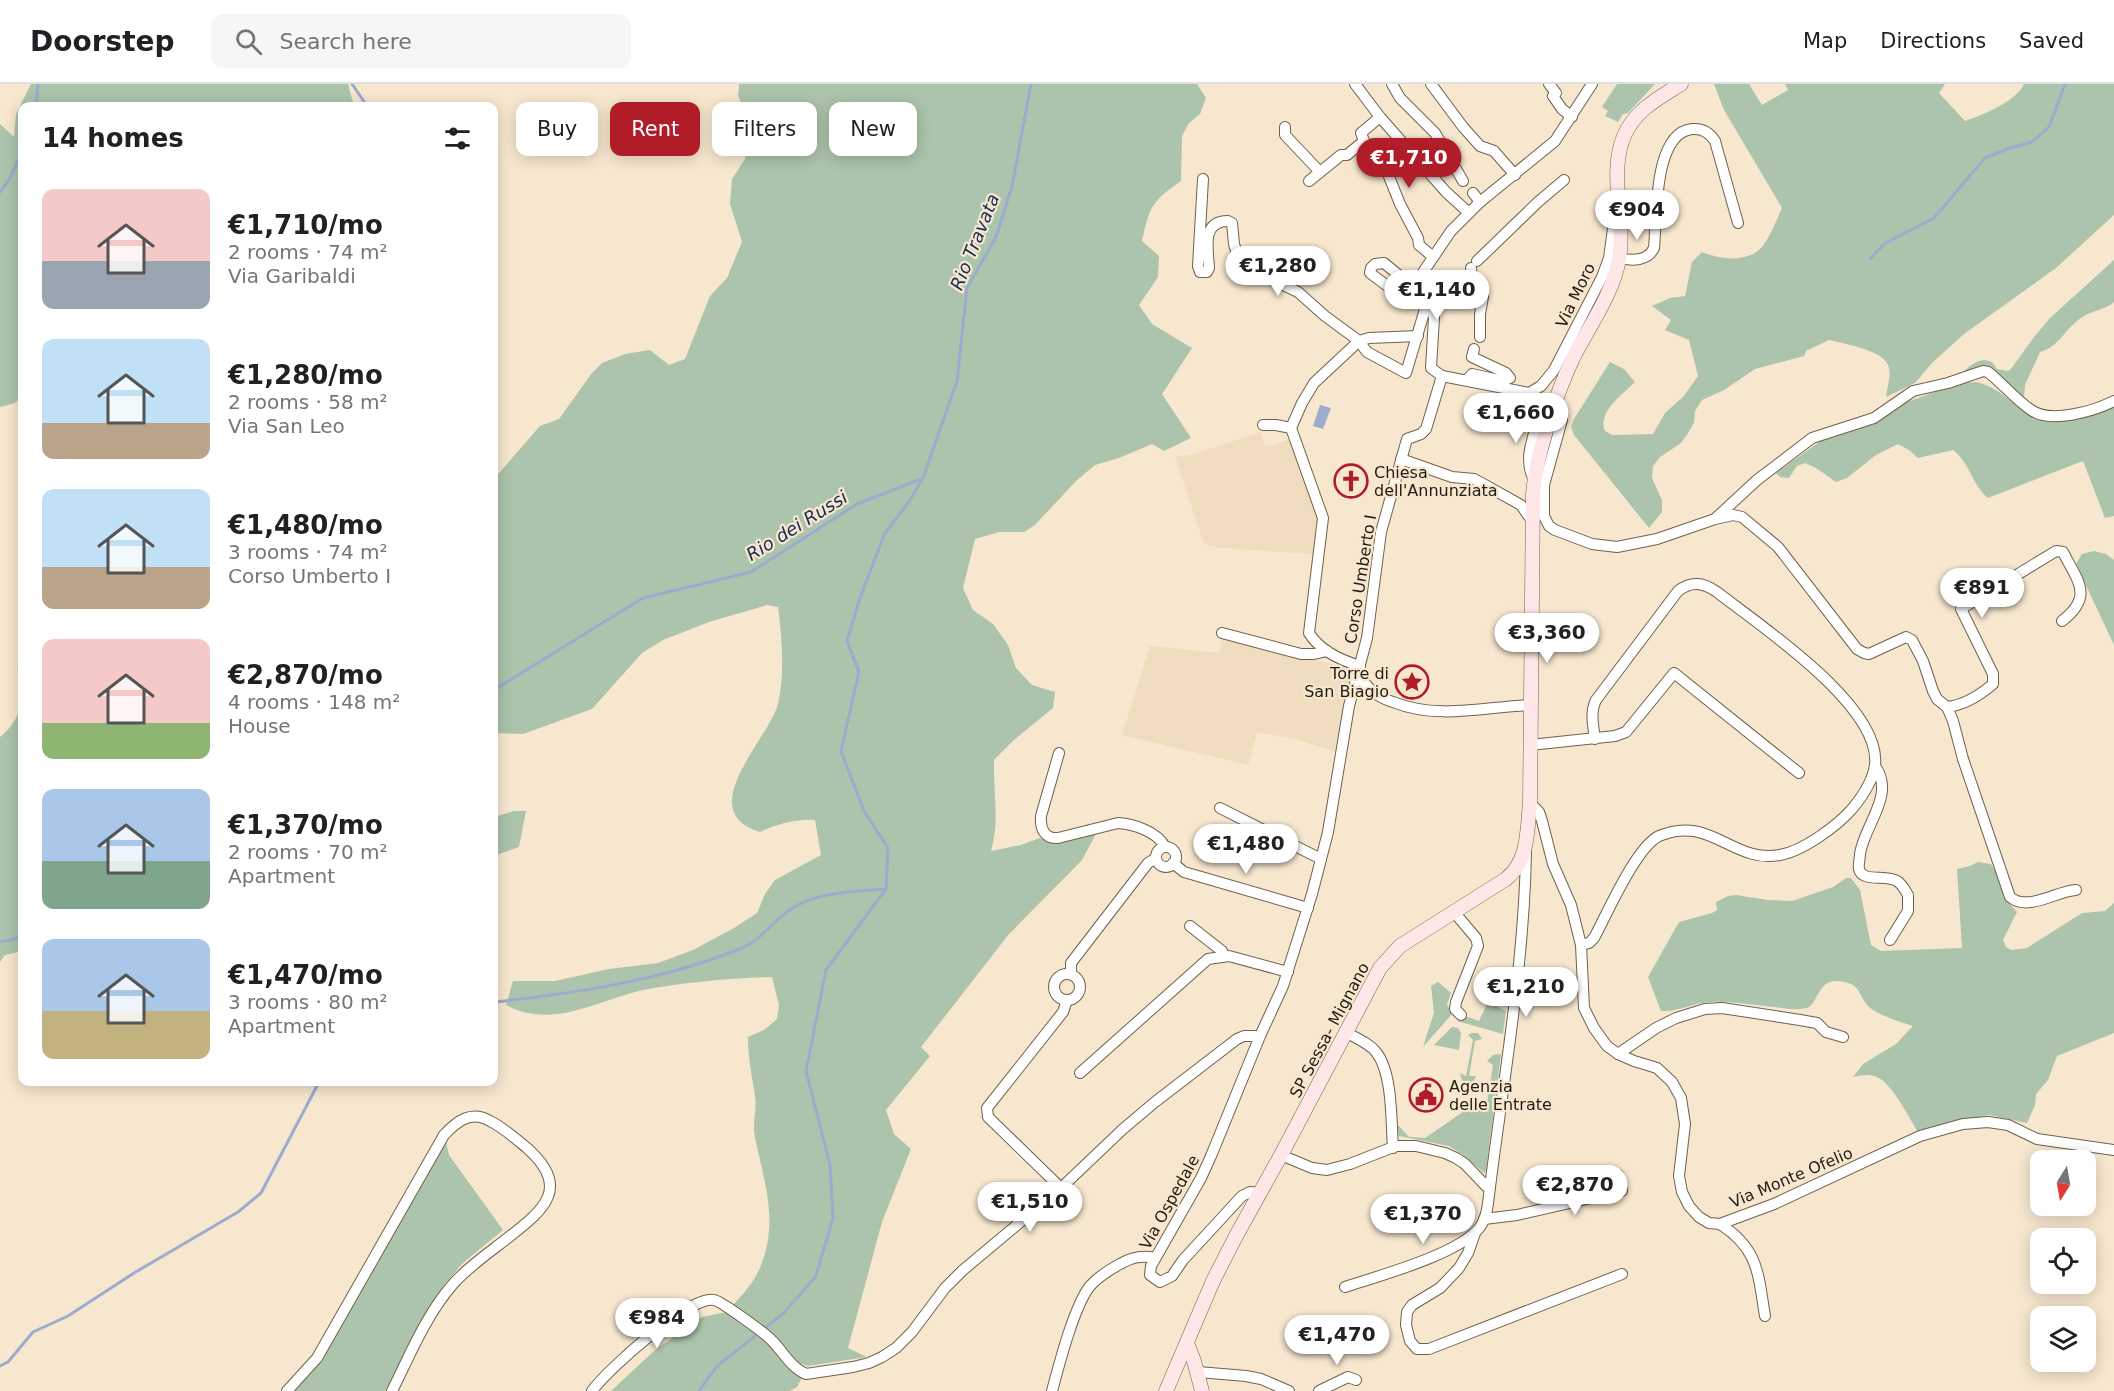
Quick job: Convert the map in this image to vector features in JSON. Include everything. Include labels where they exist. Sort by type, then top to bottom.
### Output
[{"type":"street","points":[[1355,84],[1380,117],[1446,192],[1468,213]]},
{"type":"street","points":[[1392,84],[1400,98],[1435,133],[1463,181]]},
{"type":"street","points":[[1431,84],[1480,146],[1494,151],[1515,175]]},
{"type":"street","points":[[1549,84],[1556,93],[1553,96],[1555,100],[1572,117]]},
{"type":"street","points":[[1413,287],[1432,256],[1468,213],[1552,145],[1592,84]]},
{"type":"street","name":"SP Sessa- Mignano","points":[[1166,1391],[1218,1272],[1385,961],[1400,946],[1510,876],[1520,863],[1526,847],[1530,803],[1534,480],[1538,460],[1568,369],[1613,280],[1619,258],[1621,240],[1618,159],[1621,143],[1628,128],[1644,108],[1681,84]]},
{"type":"street","points":[[1380,117],[1362,133],[1364,141],[1388,174],[1400,204],[1418,237],[1419,245],[1432,256]]},
{"type":"street","points":[[1285,127],[1285,135],[1320,172]]},
{"type":"street","points":[[1619,258],[1637,259],[1647,257],[1652,253],[1662,160],[1673,139],[1687,130],[1704,130],[1715,141],[1738,223]]},
{"type":"street","points":[[1309,181],[1364,141]]},
{"type":"street","points":[[1203,179],[1198,266],[1200,272],[1207,272],[1209,268],[1207,236],[1209,230],[1217,224],[1228,221],[1232,223],[1233,244],[1237,254],[1250,269],[1298,292],[1325,316],[1359,341],[1367,352],[1406,373],[1428,299]]},
{"type":"street","points":[[1480,337],[1483,297],[1472,281],[1477,260],[1564,180]]},
{"type":"street","points":[[1473,193],[1480,202]]},
{"type":"street","name":"Via Moro","points":[[1529,393],[1541,386],[1554,370],[1602,277],[1609,258],[1618,196]]},
{"type":"street","points":[[1386,285],[1370,273],[1375,264],[1384,264],[1428,299],[1434,318],[1431,368],[1442,376],[1529,393],[1537,399],[1540,407],[1529,453],[1529,467],[1534,480]]},
{"type":"street","points":[[1360,666],[1326,651],[1312,639],[1308,629],[1323,518],[1291,428],[1314,383],[1359,341],[1369,338],[1418,336]]},
{"type":"street","points":[[1467,380],[1472,374],[1503,381],[1510,378],[1472,357],[1474,349]]},
{"type":"street","points":[[1715,519],[1757,480],[1812,438],[1874,418],[1913,391],[1948,383],[1983,371],[1988,372],[2020,402],[2038,414],[2056,416],[2078,413],[2114,401]]},
{"type":"street","name":"Corso Umberto I","points":[[1260,1036],[1288,972],[1322,859],[1347,715],[1368,630],[1381,532],[1401,459],[1407,440],[1422,434],[1426,429],[1442,376]]},
{"type":"street","points":[[1553,412],[1559,413],[1562,420],[1545,476],[1544,516],[1550,526],[1592,544],[1617,547],[1657,539],[1715,519],[1733,515],[1742,517],[1771,540],[1864,654],[1874,653],[1906,638],[1912,640],[1923,661],[1933,692],[1937,699],[1947,707],[1956,728],[1963,759],[2010,897],[2015,901],[2030,902],[2076,890]]},
{"type":"street","points":[[1263,425],[1291,428]]},
{"type":"street","points":[[1401,459],[1452,477],[1474,479],[1521,505],[1533,524]]},
{"type":"street","points":[[1947,707],[1979,696],[1993,684],[1993,674],[1961,609],[2056,551],[2063,552],[2081,591],[2076,610],[2062,621]]},
{"type":"street","points":[[1581,945],[1589,943],[1594,938],[1635,860],[1645,846],[1658,837],[1676,832],[1698,831],[1751,855],[1773,856],[1788,853],[1797,850],[1821,834],[1850,811],[1863,795],[1875,766],[1874,752],[1868,734],[1858,715],[1842,695],[1812,667],[1717,592],[1704,584],[1695,583],[1684,586],[1678,591],[1596,700],[1592,717],[1595,739]]},
{"type":"street","points":[[1222,633],[1305,654],[1326,651]]},
{"type":"street","points":[[1530,745],[1595,739],[1626,732],[1674,673],[1799,773]]},
{"type":"street","points":[[1356,677],[1364,680],[1371,690],[1399,705],[1436,712],[1530,705]]},
{"type":"street","points":[[1059,753],[1041,816],[1040,824],[1046,835],[1058,838],[1125,823],[1155,834],[1162,840],[1165,847],[1175,852],[1175,860],[1166,866],[1158,862],[1156,858]]},
{"type":"street","points":[[1875,766],[1880,773],[1882,793],[1861,847],[1859,868],[1867,877],[1882,876],[1896,880],[1908,895],[1908,910],[1890,940]]},
{"type":"street","name":"Via Monte Ofelio","points":[[1530,803],[1539,812],[1553,864],[1570,905],[1581,945],[1584,1008],[1594,1028],[1607,1046],[1618,1054],[1657,1068],[1672,1082],[1681,1098],[1685,1124],[1679,1176],[1682,1192],[1689,1206],[1699,1217],[1709,1223],[1720,1224],[1774,1204],[1920,1136],[1963,1124],[1988,1122],[2007,1125],[2037,1139],[2114,1150]]},
{"type":"street","points":[[1220,808],[1322,859]]},
{"type":"street","points":[[1071,974],[1071,963],[1148,863],[1156,858],[1158,851],[1165,847]]},
{"type":"street","points":[[1526,847],[1522,926],[1484,1220],[1475,1233],[1468,1253],[1459,1268],[1440,1288],[1412,1305],[1407,1312],[1406,1325],[1410,1341],[1417,1348],[1429,1349],[1622,1274]]},
{"type":"street","points":[[1173,863],[1184,872],[1308,909]]},
{"type":"street","points":[[1454,912],[1476,938],[1478,946],[1455,1002],[1455,1009],[1461,1015]]},
{"type":"street","points":[[1190,926],[1222,951],[1224,956]]},
{"type":"street","points":[[1080,1073],[1200,963],[1208,959],[1224,956],[1288,972]]},
{"type":"street","points":[[1063,974],[1071,974],[1076,977],[1080,988],[1073,998],[1067,1000],[1060,998],[1055,992],[1054,985],[1057,978],[1063,974]]},
{"type":"street","points":[[1061,1188],[988,1117],[987,1108],[1063,1012],[1067,1000]]},
{"type":"street","points":[[1618,1054],[1666,1023],[1691,1012],[1705,1009],[1722,1008],[1809,1021],[1817,1023],[1826,1032],[1843,1037]]},
{"type":"street","points":[[1345,1032],[1369,1045],[1380,1059],[1387,1078],[1393,1148]]},
{"type":"street","points":[[592,1391],[626,1354],[684,1311],[706,1300],[714,1300],[727,1307],[766,1334],[799,1370],[806,1374],[853,1367],[882,1357],[907,1338],[945,1288],[963,1270],[1061,1188],[1131,1123],[1219,1052],[1244,1036],[1260,1036]]},
{"type":"street","name":"Via Ospedale","points":[[1260,1036],[1201,1178],[1149,1268],[1150,1275],[1160,1282],[1169,1279],[1183,1260],[1242,1196],[1250,1192],[1261,1192]]},
{"type":"street","points":[[287,1391],[317,1358],[444,1136],[460,1120],[476,1115],[484,1117],[498,1125],[539,1159],[549,1179],[548,1198],[537,1215],[465,1272],[451,1287],[426,1324],[392,1391]]},
{"type":"street","points":[[1281,1155],[1312,1168],[1327,1170],[1402,1145],[1416,1146],[1445,1153],[1465,1164],[1486,1186],[1490,1187]]},
{"type":"street","points":[[1484,1220],[1517,1215],[1622,1191],[1618,1175]]},
{"type":"street","points":[[1720,1224],[1752,1255],[1765,1316]]},
{"type":"street","points":[[1345,1287],[1429,1258],[1475,1233]]},
{"type":"street","points":[[1052,1391],[1062,1355],[1090,1286],[1098,1278],[1130,1259],[1144,1256],[1155,1258]]},
{"type":"street","points":[[1187,1343],[1198,1372],[1202,1391]]},
{"type":"street","points":[[1198,1372],[1261,1379],[1289,1391]]},
{"type":"street","points":[[1319,1391],[1348,1377],[1356,1380]]},
{"type":"shaded area","points":[[1261,432],[1265,447],[1291,439],[1317,515],[1313,554],[1222,548],[1204,544],[1175,456],[1191,455]]},
{"type":"shaded area","points":[[1223,637],[1355,670],[1336,752],[1295,739],[1257,732],[1248,765],[1122,735],[1150,646],[1219,653]]},
{"type":"green space","points":[[31,84],[348,84],[353,102],[22,102]]},
{"type":"green space","points":[[739,84],[1197,84],[1206,98],[1200,114],[1189,123],[1182,136],[1181,181],[1163,194],[1153,206],[1145,229],[1142,241],[1159,256],[1158,277],[1139,305],[1152,324],[1192,348],[1162,394],[1191,438],[1164,451],[1152,444],[1095,465],[1076,481],[1035,525],[1024,532],[999,532],[975,539],[963,588],[973,610],[993,624],[1008,645],[1016,668],[1032,685],[1055,692],[1053,708],[1015,739],[994,760],[996,817],[991,851],[1021,845],[1040,838],[1053,843],[1097,832],[1082,860],[1009,934],[921,1047],[930,1056],[886,1110],[894,1134],[911,1149],[882,1222],[848,1348],[867,1357],[808,1366],[802,1364],[793,1371],[802,1378],[797,1387],[790,1391],[611,1391],[654,1351],[702,1317],[727,1312],[748,1288],[758,1272],[765,1255],[769,1222],[766,1188],[754,1133],[755,1101],[748,1037],[764,1030],[777,1019],[779,1005],[772,977],[679,984],[648,989],[577,1010],[541,1015],[506,1005],[513,981],[555,981],[609,969],[658,963],[693,950],[757,913],[765,894],[775,880],[821,855],[815,820],[800,820],[760,832],[741,822],[733,808],[733,792],[740,774],[772,719],[778,704],[782,643],[778,607],[767,605],[709,622],[663,640],[642,653],[592,709],[523,734],[498,733],[498,474],[540,426],[559,419],[592,373],[602,363],[625,354],[650,350],[669,365],[685,359],[710,296],[727,278],[742,242],[730,204],[732,179],[745,156],[817,156],[817,102],[741,102],[738,96]]},
{"type":"green space","points":[[1617,84],[1655,84],[1628,113],[1623,114],[1618,122],[1605,116],[1608,111],[1602,107]]},
{"type":"green space","points":[[1714,84],[1749,84],[1762,105],[1788,90],[1785,84],[1945,84],[1939,93],[1965,121],[2014,97],[2024,84],[2114,84],[2114,215],[2056,268],[1964,334],[1932,363],[1915,383],[1886,397],[1890,375],[1886,362],[1873,352],[1829,340],[1806,351],[1804,356],[1755,369],[1724,390],[1702,400],[1695,411],[1694,423],[1681,443],[1660,457],[1653,466],[1652,478],[1662,500],[1662,512],[1649,528],[1574,435],[1571,427],[1610,362],[1624,369],[1635,382],[1608,410],[1604,424],[1605,431],[1612,435],[1653,434],[1665,413],[1683,397],[1698,376],[1689,340],[1665,330],[1671,320],[1652,306],[1670,298],[1685,296],[1692,262],[1702,252],[1740,258],[1760,249],[1782,208],[1724,110]]},
{"type":"green space","points":[[18,110],[18,400],[0,407],[0,124],[14,137]]},
{"type":"green space","points":[[2114,260],[2114,302],[2078,320],[2058,341],[2040,352],[2025,385],[2024,397],[1986,368],[1963,372],[1973,364],[1984,360],[1992,362],[1997,369],[2008,371],[2011,369],[2050,318]]},
{"type":"green space","points":[[1976,382],[1996,390],[2035,416],[2046,419],[2081,418],[2114,405],[2114,516],[2105,518],[2083,461],[1988,498],[1978,487],[1959,455],[1953,450],[1918,458],[1898,444],[1876,455],[1847,478],[1836,482],[1805,463],[1797,466],[1789,478],[1780,477],[1776,473],[1829,435],[1876,423],[1907,402],[1962,383]]},
{"type":"green space","points":[[2094,551],[2106,554],[2114,560],[2114,645],[2076,564],[2082,554]]},
{"type":"green space","points":[[18,714],[18,952],[5,955],[0,962],[0,737],[12,725]]},
{"type":"green space","points":[[514,811],[526,811],[519,847],[498,855],[498,816]]},
{"type":"green space","points":[[1978,862],[1991,864],[2004,897],[2017,912],[2003,940],[2006,947],[2011,950],[2027,948],[2082,913],[2105,911],[2114,903],[2114,1033],[2057,1056],[2048,1080],[2036,1094],[2035,1105],[2027,1123],[1989,1115],[1918,1132],[1894,1093],[1883,1081],[1871,1075],[1853,1077],[1863,1064],[1896,1044],[1913,1026],[1889,1018],[1872,1009],[1855,986],[1845,982],[1826,984],[1813,1003],[1802,1009],[1718,1002],[1661,1011],[1648,977],[1679,922],[1712,913],[1717,910],[1716,902],[1728,896],[1792,901],[1833,887],[1846,878],[1851,878],[1860,890],[1871,945],[1881,951],[1962,948],[1957,869]]},
{"type":"green space","points":[[1438,982],[1451,993],[1447,1004],[1452,1014],[1423,1047],[1434,1013],[1431,986]]},
{"type":"green space","points":[[1488,1002],[1506,1011],[1503,1034],[1457,1021],[1468,1017],[1479,1021]]},
{"type":"green space","points":[[1452,1027],[1458,1028],[1461,1033],[1459,1050],[1434,1045]]},
{"type":"green space","points":[[1478,1033],[1482,1039],[1475,1041],[1469,1076],[1476,1076],[1469,1083],[1462,1080],[1460,1073],[1466,1076],[1473,1040],[1468,1035]]},
{"type":"green space","points":[[1501,1054],[1484,1173],[1449,1146],[1399,1136],[1397,1124],[1409,1137],[1425,1138],[1479,1101],[1487,1103],[1493,1065],[1487,1061],[1493,1055]]},
{"type":"green space","points":[[446,1142],[449,1155],[503,1230],[463,1263],[443,1286],[385,1391],[293,1391],[323,1359]]},
{"type":"water","points":[[1320,405],[1331,408],[1323,429],[1313,426]]},
{"type":"waterway","points":[[36,102],[38,84]]},
{"type":"waterway","points":[[352,84],[364,102]]},
{"type":"waterway","name":"Rio Travata","points":[[699,1391],[717,1366],[784,1313],[816,1276],[833,1218],[830,1165],[806,1071],[826,970],[886,889],[888,848],[864,811],[841,751],[859,672],[847,641],[859,601],[884,535],[923,478],[957,381],[967,288],[996,237],[1012,186],[1031,84]]},
{"type":"waterway","points":[[1870,259],[1884,244],[1934,218],[1985,158],[2032,142],[2049,127],[2065,84]]},
{"type":"waterway","points":[[0,192],[9,180],[18,161]]},
{"type":"waterway","name":"Rio dei Russi","points":[[498,688],[643,598],[751,572],[857,504],[921,479]]},
{"type":"waterway","points":[[498,1001],[620,984],[682,969],[748,945],[799,904],[822,896],[885,889]]},
{"type":"waterway","name":"Rio dei Russi","points":[[0,942],[18,938]]},
{"type":"waterway","points":[[0,1366],[8,1362],[33,1332],[68,1316],[134,1273],[238,1212],[261,1193],[317,1086]]},
{"type":"place","name":"Chiesa dell'Annunziata","points":[[1351,481]]},
{"type":"place","name":"Torre di San Biagio","points":[[1412,682]]},
{"type":"place","name":"Agenzia delle Entrate","points":[[1426,1095]]}]
